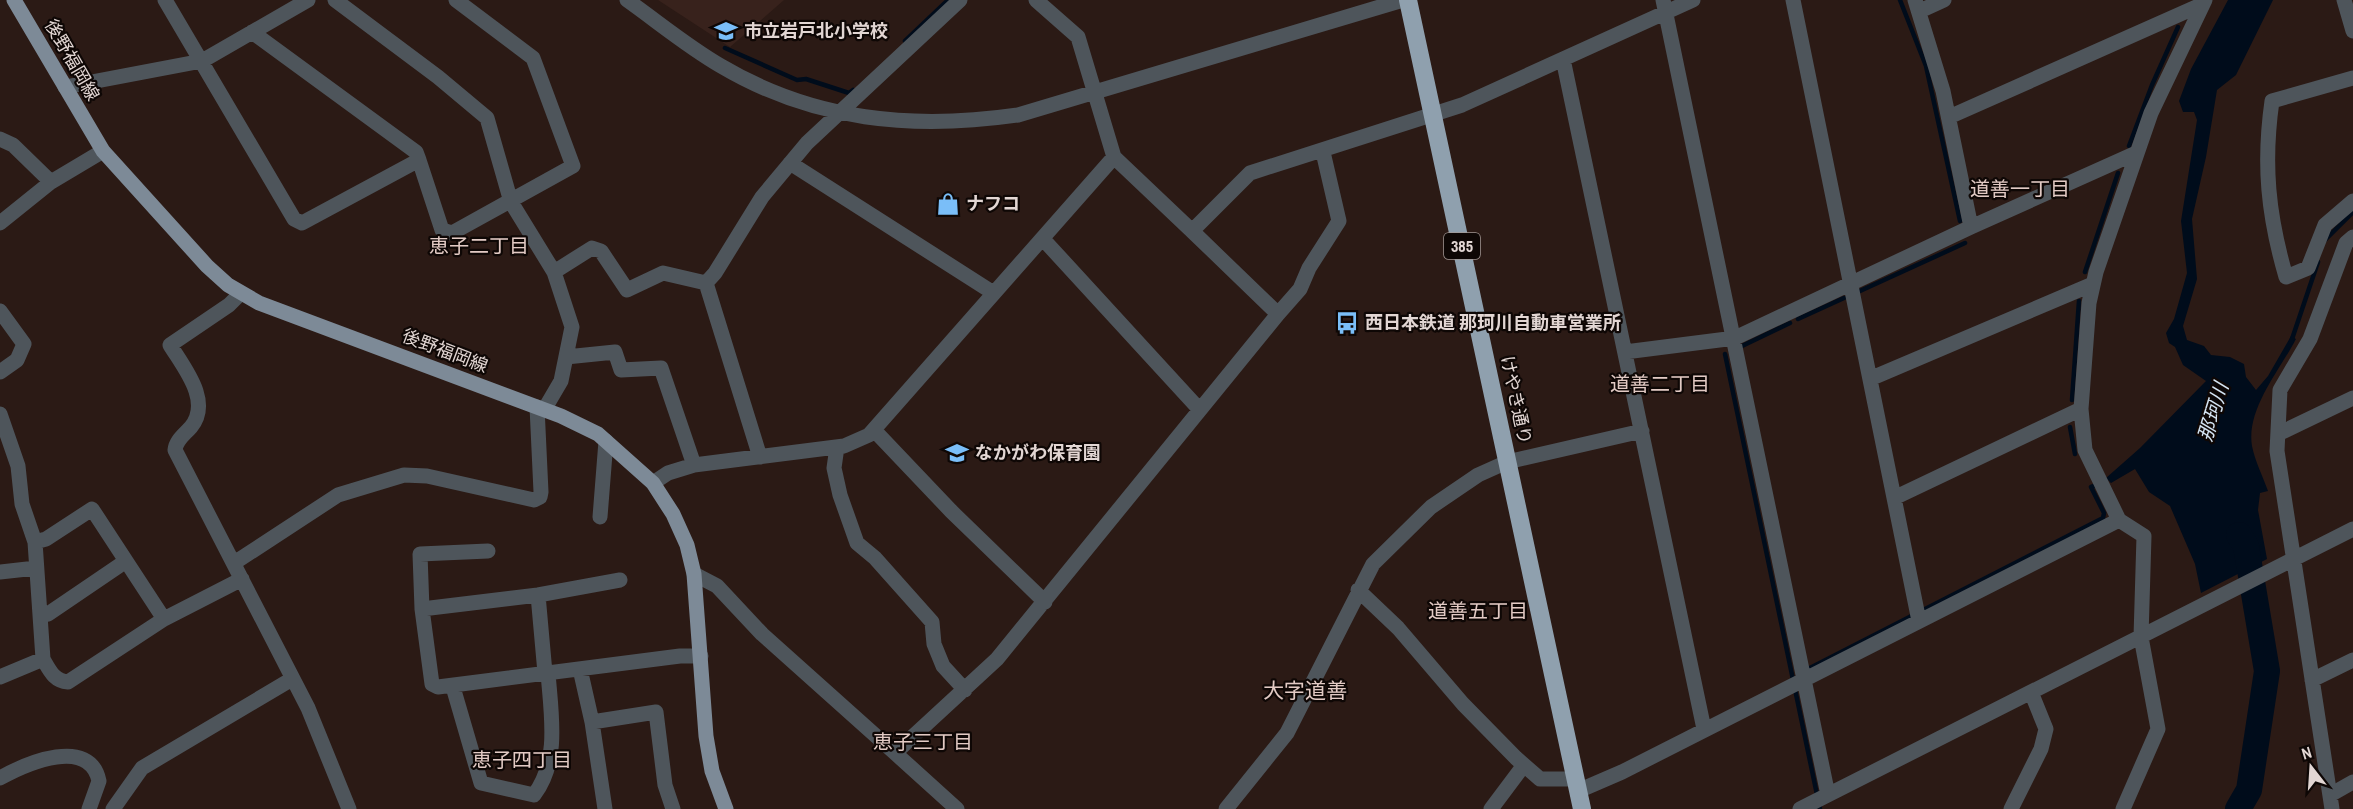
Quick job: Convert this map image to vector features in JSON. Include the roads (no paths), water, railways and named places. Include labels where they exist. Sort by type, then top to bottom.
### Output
[{"type":"highway","name":"けやき通り","points":[[1408,0],[1582,809]]},
{"type":"main road","name":"後野福岡線","points":[[14,0],[103,152],[207,266],[241,293],[259,303],[541,409],[598,434],[653,483],[687,545],[694,574],[706,736],[712,771],[726,809]]},
{"type":"street","points":[[165,0],[294,219],[302,223],[419,160]]},
{"type":"street","points":[[66,87],[202,61],[308,0]]},
{"type":"street","points":[[234,563],[338,495],[394,478],[427,476],[534,500],[540,497],[541,409],[561,381],[572,327],[554,272],[511,202],[487,118],[438,76],[335,0]]},
{"type":"street","points":[[252,32],[416,152],[442,230],[452,233],[573,166],[533,58],[456,0]]},
{"type":"street","points":[[627,0],[720,66],[800,103],[889,120],[964,123],[1018,115],[1403,0]]},
{"type":"street","points":[[706,283],[715,273],[762,197],[790,163],[839,112],[960,0]]},
{"type":"street","points":[[1036,0],[1078,37],[1114,157],[1278,314]]},
{"type":"street","points":[[1192,231],[1250,173],[1323,152],[1462,105],[1563,59],[1664,6],[1693,0]]},
{"type":"street","points":[[1793,0],[1872,378],[1919,621]]},
{"type":"street","points":[[1944,0],[1917,5],[1948,117],[1971,227]]},
{"type":"street","points":[[2344,0],[2353,31]]},
{"type":"street","points":[[1948,117],[2204,2]]},
{"type":"street","points":[[2123,809],[2158,729],[2145,635],[2144,536],[2119,520],[2085,450],[2081,409],[2089,303],[2093,284],[2151,113],[2204,2]]},
{"type":"street","points":[[1664,6],[1735,338],[1828,795]]},
{"type":"street","points":[[1563,59],[1704,729]]},
{"type":"street","points":[[2353,78],[2272,101],[2266,144],[2270,203],[2275,238],[2286,277],[2308,268],[2325,225],[2353,201]]},
{"type":"street","points":[[0,139],[13,144],[51,183]]},
{"type":"street","points":[[0,223],[51,183],[103,152]]},
{"type":"street","points":[[895,753],[997,659],[1199,409],[1300,290],[1309,268],[1339,221],[1323,152]]},
{"type":"street","points":[[1625,352],[1735,338],[1971,227],[2136,153]]},
{"type":"street","points":[[653,483],[668,473],[694,465],[837,447],[874,430],[992,292],[1043,239],[1114,157]]},
{"type":"street","points":[[790,163],[992,292]]},
{"type":"street","points":[[2331,802],[2291,561],[2277,451],[2280,390],[2310,339],[2346,243],[2353,237]]},
{"type":"street","points":[[1043,239],[1199,409]]},
{"type":"street","points":[[554,272],[592,248],[601,251],[627,290],[655,274],[663,273],[706,283]]},
{"type":"street","points":[[706,283],[760,457]]},
{"type":"street","points":[[1872,378],[2093,284]]},
{"type":"street","points":[[241,293],[229,305],[170,345],[192,382],[199,404],[195,422],[176,444],[175,450],[308,708],[349,809]]},
{"type":"street","points":[[0,310],[24,344],[17,360],[0,372]]},
{"type":"street","points":[[566,357],[615,352],[621,370],[661,368],[694,465]]},
{"type":"street","points":[[2278,434],[2353,398]]},
{"type":"street","points":[[1894,498],[2081,409]]},
{"type":"street","points":[[0,414],[7,456],[18,466],[22,504],[34,542],[42,615],[43,659],[53,676],[68,682],[164,619],[242,579]]},
{"type":"street","points":[[874,430],[951,511],[1045,602]]},
{"type":"street","points":[[1226,809],[1287,733],[1373,564],[1431,507],[1478,475],[1507,462],[1642,431]]},
{"type":"street","points":[[600,517],[606,441]]},
{"type":"street","points":[[837,447],[834,468],[840,495],[857,543],[875,558],[932,622],[934,644],[943,666],[965,690]]},
{"type":"street","points":[[34,542],[46,539],[92,509],[164,619]]},
{"type":"street","points":[[1358,590],[1398,628],[1463,704],[1540,779],[1577,785],[1595,785],[2119,520]]},
{"type":"street","points":[[1800,809],[2353,529]]},
{"type":"street","points":[[488,551],[420,554],[422,609],[432,684],[438,687],[701,656]]},
{"type":"street","points":[[42,615],[48,614],[126,561]]},
{"type":"street","points":[[0,572],[36,568]]},
{"type":"street","points":[[694,574],[717,586],[762,634],[895,753],[950,807]]},
{"type":"street","points":[[422,609],[538,595],[620,580]]},
{"type":"street","points":[[453,687],[482,783],[534,795],[545,775],[553,745],[538,595]]},
{"type":"street","points":[[0,677],[43,659]]},
{"type":"street","points":[[2312,680],[2353,660]]},
{"type":"street","points":[[580,669],[592,722],[604,809]]},
{"type":"street","points":[[113,809],[142,768],[292,679]]},
{"type":"street","points":[[2011,809],[2041,749],[2046,729],[2031,692]]},
{"type":"street","points":[[592,722],[656,711],[665,785],[673,809]]},
{"type":"street","points":[[0,778],[46,759],[83,757],[91,762],[99,781],[89,809]]},
{"type":"street","points":[[1491,809],[1524,765]]},
{"type":"street","points":[[2331,802],[2353,782]]},
{"type":"water","points":[[2228,0],[2273,0],[2236,75],[2217,90],[2206,157],[2192,219],[2197,279],[2183,326],[2187,340],[2204,346],[2211,355],[2230,357],[2244,364],[2246,377],[2256,390],[2268,376],[2291,336],[2296,339],[2259,404],[2252,432],[2253,452],[2268,491],[2260,493],[2258,510],[2267,559],[2201,593],[2195,564],[2170,506],[2149,492],[2135,469],[2111,483],[2106,478],[2140,448],[2206,381],[2183,365],[2175,347],[2169,343],[2166,333],[2174,319],[2187,273],[2181,221],[2197,120],[2194,112],[2183,112],[2179,101],[2191,69]]},
{"type":"waterway","points":[[905,41],[948,0]]},
{"type":"waterway","points":[[1900,0],[1926,66],[1960,221]]},
{"type":"waterway","points":[[2129,146],[2152,85],[2178,27]]},
{"type":"waterway","points":[[725,48],[797,80],[806,79],[849,93],[853,90]]},
{"type":"waterway","points":[[2085,272],[2118,173]]},
{"type":"waterway","points":[[2325,240],[2353,212]]},
{"type":"waterway","points":[[1860,291],[1965,243]]},
{"type":"waterway","points":[[2291,342],[2318,262]]},
{"type":"waterway","points":[[1798,319],[1844,298]]},
{"type":"waterway","points":[[2072,400],[2079,301]]},
{"type":"waterway","points":[[1740,347],[1790,323]]},
{"type":"waterway","points":[[1725,354],[1820,809]]},
{"type":"waterway","points":[[2070,427],[2075,454]]},
{"type":"waterway","points":[[1806,670],[2103,518],[2104,513],[2091,487],[2094,486]]},
{"type":"waterway","name":"那珂川","points":[[2238,809],[2249,790],[2267,671],[2246,546],[2239,535]]},
{"type":"place","name":"市立岩戸北小学校","points":[[726,31]]},
{"type":"place","name":"ナフコ","points":[[948,204]]},
{"type":"place","name":"西日本鉄道 那珂川自動車営業所","points":[[1347,323]]},
{"type":"place","name":"なかがわ保育園","points":[[957,453]]},
{"type":"district","name":"道善一丁目","points":[[2020,189]]},
{"type":"district","name":"恵子二丁目","points":[[479,246]]},
{"type":"district","name":"道善二丁目","points":[[1660,384]]},
{"type":"district","name":"道善五丁目","points":[[1478,611]]},
{"type":"district","name":"大字道善","points":[[1305,691]]},
{"type":"district","name":"恵子三丁目","points":[[923,742]]},
{"type":"district","name":"恵子四丁目","points":[[522,760]]}]
